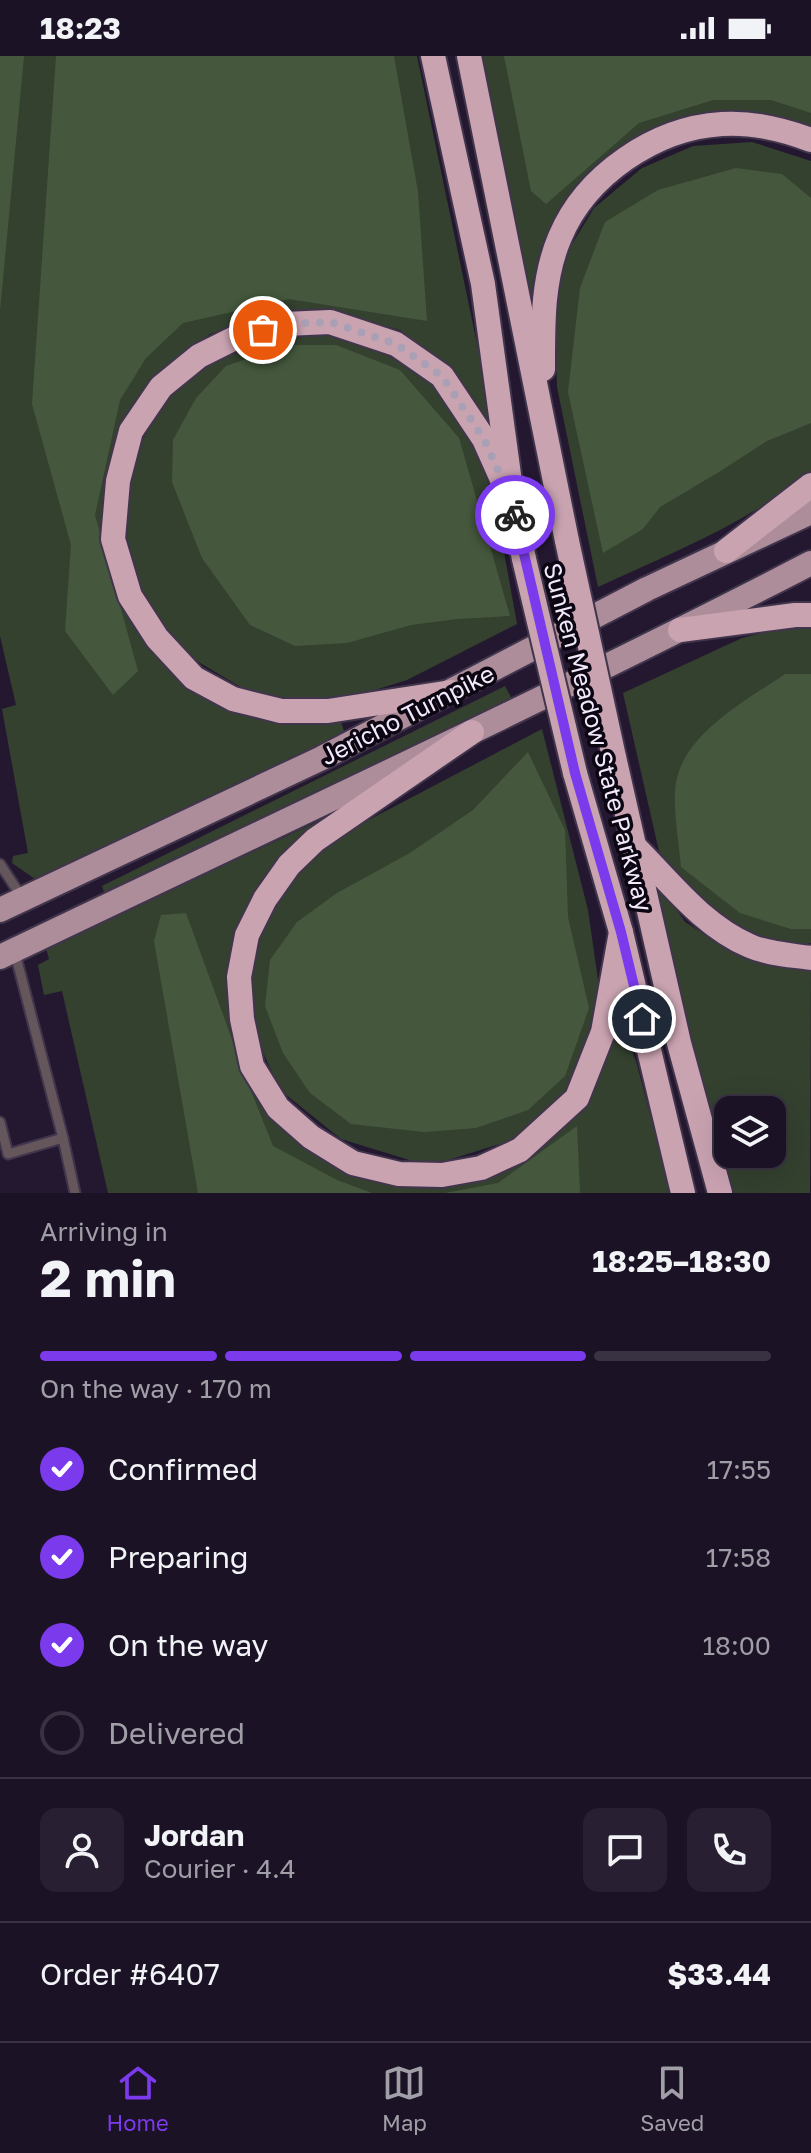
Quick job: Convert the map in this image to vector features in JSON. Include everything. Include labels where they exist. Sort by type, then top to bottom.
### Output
[{"type":"highway","name":"Sunken Meadow State Parkway","points":[[433,56],[483,284],[513,504],[524,559],[575,773],[621,932],[683,1193]]},
{"type":"highway","name":"Sunken Meadow State Parkway","points":[[469,56],[614,757],[679,1043],[720,1193]]},
{"type":"highway","points":[[544,420],[543,331],[547,281],[560,237],[581,201],[611,169],[652,143],[685,131],[721,124],[784,129],[811,140]]},
{"type":"highway","points":[[451,692],[328,711],[281,711],[233,699],[194,678],[157,638],[130,596],[113,539],[118,481],[131,431],[161,387],[199,356],[241,335],[285,324],[330,322],[396,344],[442,376],[484,439],[513,504]]},
{"type":"highway","points":[[726,551],[811,485]]},
{"type":"highway","points":[[680,630],[811,615]]},
{"type":"highway","points":[[472,732],[315,840],[289,865],[265,899],[247,935],[239,977],[242,1019],[252,1066],[278,1108],[311,1137],[353,1163],[399,1174],[442,1175],[481,1168],[520,1150],[577,1098],[603,1032],[621,932]]},
{"type":"highway","points":[[636,848],[692,908],[720,929],[750,946],[811,958]]},
{"type":"main road","name":"Jericho Turnpike","points":[[0,910],[322,758],[647,589],[811,512]]},
{"type":"main road","name":"Jericho Turnpike","points":[[7,953],[472,732],[811,563]]},
{"type":"lane","points":[[0,864],[23,899]]},
{"type":"lane","points":[[7,953],[63,1138],[75,1193]]},
{"type":"lane","points":[[0,1122],[8,1154],[63,1138]]},
{"type":"green space","points":[[0,56],[417,56],[501,459],[498,459],[476,402],[445,366],[400,330],[333,313],[282,311],[210,334],[146,388],[111,454],[102,525],[118,588],[173,670],[334,719],[341,722],[344,731],[339,739],[47,883],[35,879],[12,863],[13,856],[28,853],[2,709],[16,705],[0,636]]},
{"type":"green space","points":[[0,56],[24,56],[0,311]]},
{"type":"green space","points":[[56,56],[394,56],[418,192],[427,321],[289,299],[183,323],[146,358],[120,400],[95,515],[138,671],[113,695],[65,631],[71,545],[32,404]]},
{"type":"green space","points":[[481,56],[811,56],[811,133],[748,114],[609,157],[533,321]]},
{"type":"green space","points":[[504,56],[811,56],[811,113],[771,100],[713,100],[639,123],[546,204],[531,191]]},
{"type":"green space","points":[[752,142],[811,161],[811,471],[736,522],[598,587],[557,387],[555,316],[566,254],[594,208],[642,168],[693,146]]},
{"type":"green space","points":[[736,168],[782,174],[811,198],[811,423],[767,441],[660,507],[643,529],[603,553],[568,392],[580,288],[605,222],[658,190]]},
{"type":"green space","points":[[290,331],[359,339],[434,382],[474,444],[495,502],[517,624],[407,680],[352,697],[300,701],[244,689],[185,654],[146,605],[124,537],[133,458],[162,404],[216,356]]},
{"type":"green space","points":[[286,345],[336,345],[400,370],[459,438],[510,616],[411,625],[347,643],[295,646],[250,625],[202,558],[172,482],[173,440],[196,398],[226,366]]},
{"type":"green space","points":[[797,624],[811,626],[811,943],[798,945],[738,931],[690,901],[661,860],[623,693],[742,638]]},
{"type":"green space","points":[[785,674],[811,674],[811,929],[791,929],[740,913],[681,867],[675,811],[679,772],[687,754],[715,723]]},
{"type":"green space","points":[[505,686],[512,699],[104,892],[102,886]]},
{"type":"green space","points":[[542,729],[588,910],[598,980],[594,1031],[569,1092],[516,1139],[429,1166],[341,1139],[280,1090],[253,1030],[252,959],[267,913],[303,864],[359,825]]},
{"type":"green space","points":[[528,752],[565,830],[568,917],[589,1008],[565,1076],[528,1110],[476,1128],[424,1132],[351,1124],[310,1093],[283,1053],[265,1006],[270,960],[297,922],[337,893],[410,853],[473,810]]},
{"type":"green space","points":[[317,822],[320,825],[293,846],[261,880],[238,930],[228,988],[235,1039],[289,1131],[335,1168],[403,1188],[461,1183],[564,1124],[600,1076],[616,1010],[636,1061],[671,1193],[108,1193],[62,991],[44,995],[38,965],[49,959],[46,948]]},
{"type":"green space","points":[[649,870],[685,922],[741,957],[811,965],[810,1193],[728,1193],[722,1168],[786,1168],[786,1096],[714,1096],[714,1136]]},
{"type":"green space","points":[[186,913],[273,1146],[337,1180],[372,1193],[198,1193],[154,941],[161,915]]},
{"type":"green space","points":[[577,1126],[580,1193],[445,1193],[498,1183]]},
{"type":"way so far","points":[[263,330],[285,324],[330,322],[396,344],[442,376],[484,439],[515,515]]},
{"type":"route","points":[[515,515],[575,773],[621,932],[642,1019]]}]
